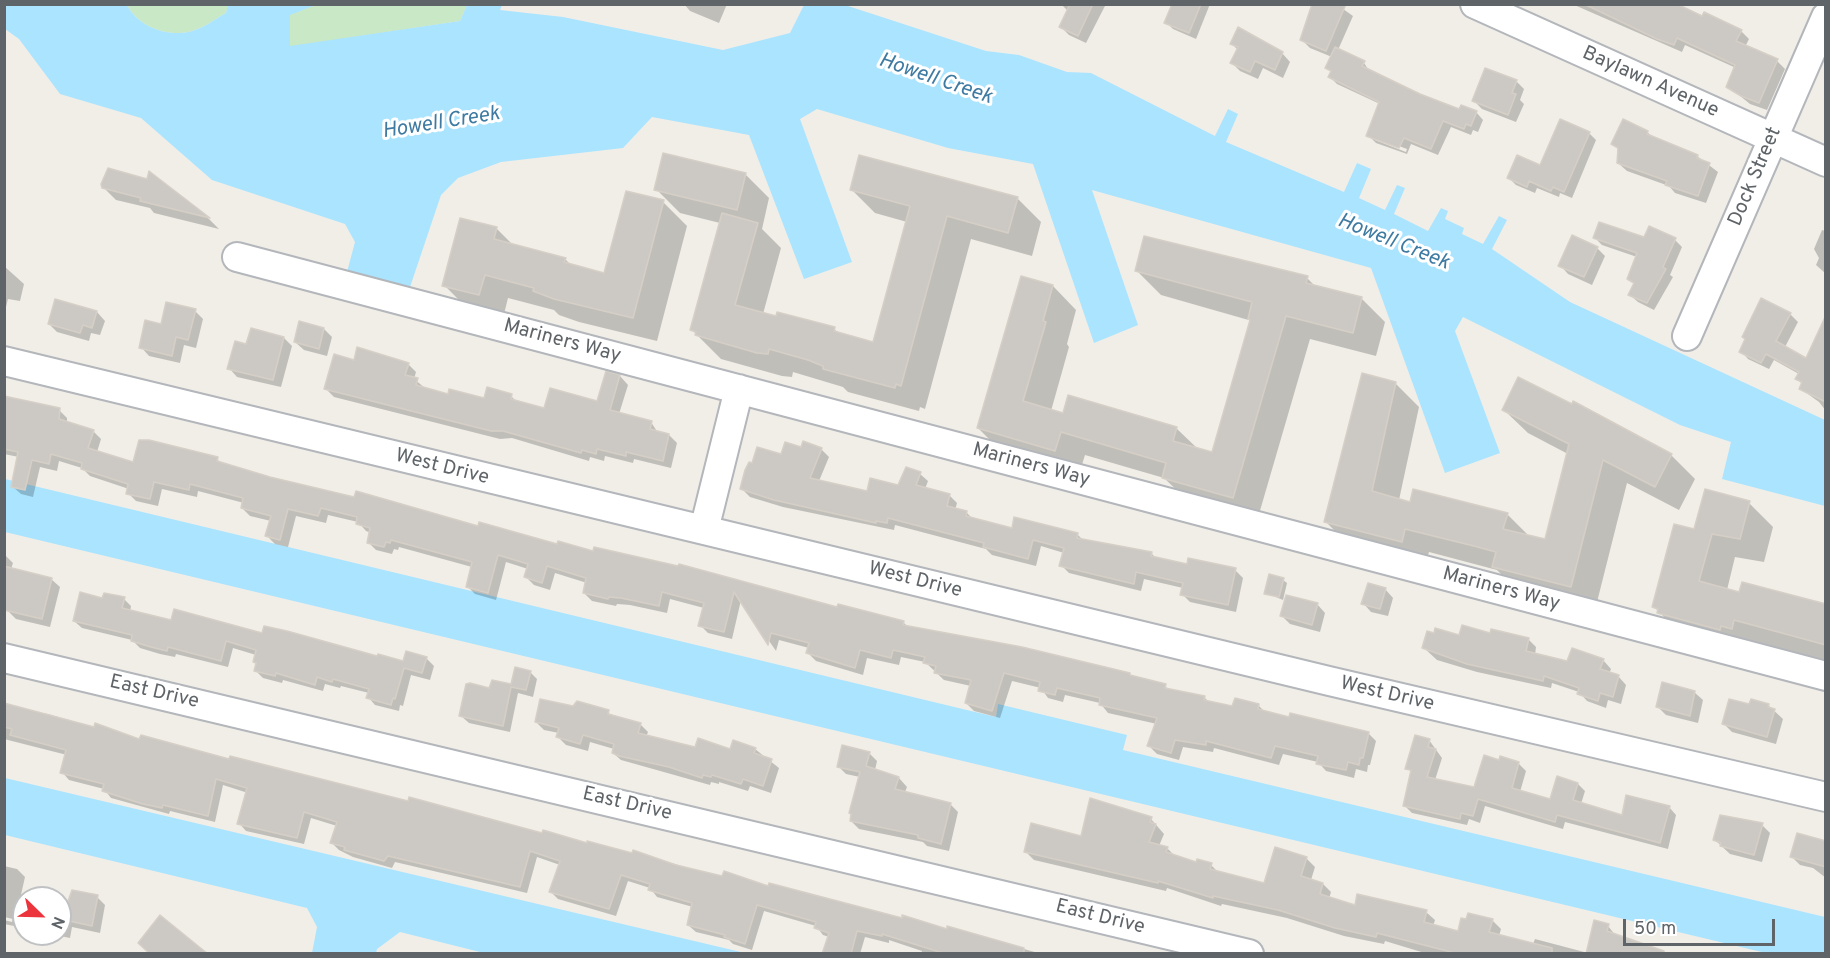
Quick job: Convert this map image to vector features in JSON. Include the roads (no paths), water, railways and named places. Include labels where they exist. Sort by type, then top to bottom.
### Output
[{"type":"street","name":"Baylawn Avenue","points":[[1475,4],[1826,162]]},
{"type":"street","name":"Dock Street","points":[[1687,336],[1826,17]]},
{"type":"street","name":"Mariners Way","points":[[237,257],[1826,676]]},
{"type":"street","name":"West Drive","points":[[4,361],[1329,681],[1826,797]]},
{"type":"street","points":[[704,530],[739,389]]},
{"type":"street","name":"East Drive","points":[[4,658],[1249,954]]},
{"type":"water","name":"Howell Creek","points":[[4,5],[127,5],[132,13],[146,25],[164,32],[183,33],[205,26],[226,13],[228,5],[316,5],[290,15],[290,46],[460,21],[467,5],[502,5],[500,10],[563,17],[723,50],[790,33],[804,5],[845,5],[986,51],[1019,55],[1067,72],[1091,73],[1215,136],[1228,109],[1238,114],[1226,142],[1344,192],[1357,163],[1371,169],[1359,198],[1385,210],[1397,185],[1405,188],[1394,214],[1428,231],[1441,208],[1448,211],[1445,219],[1464,228],[1462,234],[1483,244],[1499,216],[1507,220],[1492,249],[1570,302],[1825,420],[1825,506],[1722,479],[1731,442],[1680,425],[1463,317],[1455,331],[1500,453],[1445,473],[1371,268],[1092,190],[1138,325],[1094,343],[1033,164],[948,148],[817,109],[800,119],[852,262],[804,279],[749,135],[652,117],[623,148],[501,162],[458,178],[441,195],[409,290],[347,272],[355,242],[345,224],[212,180],[141,118],[60,94],[19,39],[5,29]]},
{"type":"water","points":[[5,479],[996,717],[998,704],[1127,735],[1123,750],[1825,917],[1825,953],[1766,953],[5,532]]},
{"type":"water","points":[[4,778],[745,953],[484,953],[400,932],[377,949],[376,953],[312,953],[317,927],[307,908],[5,835]]}]
